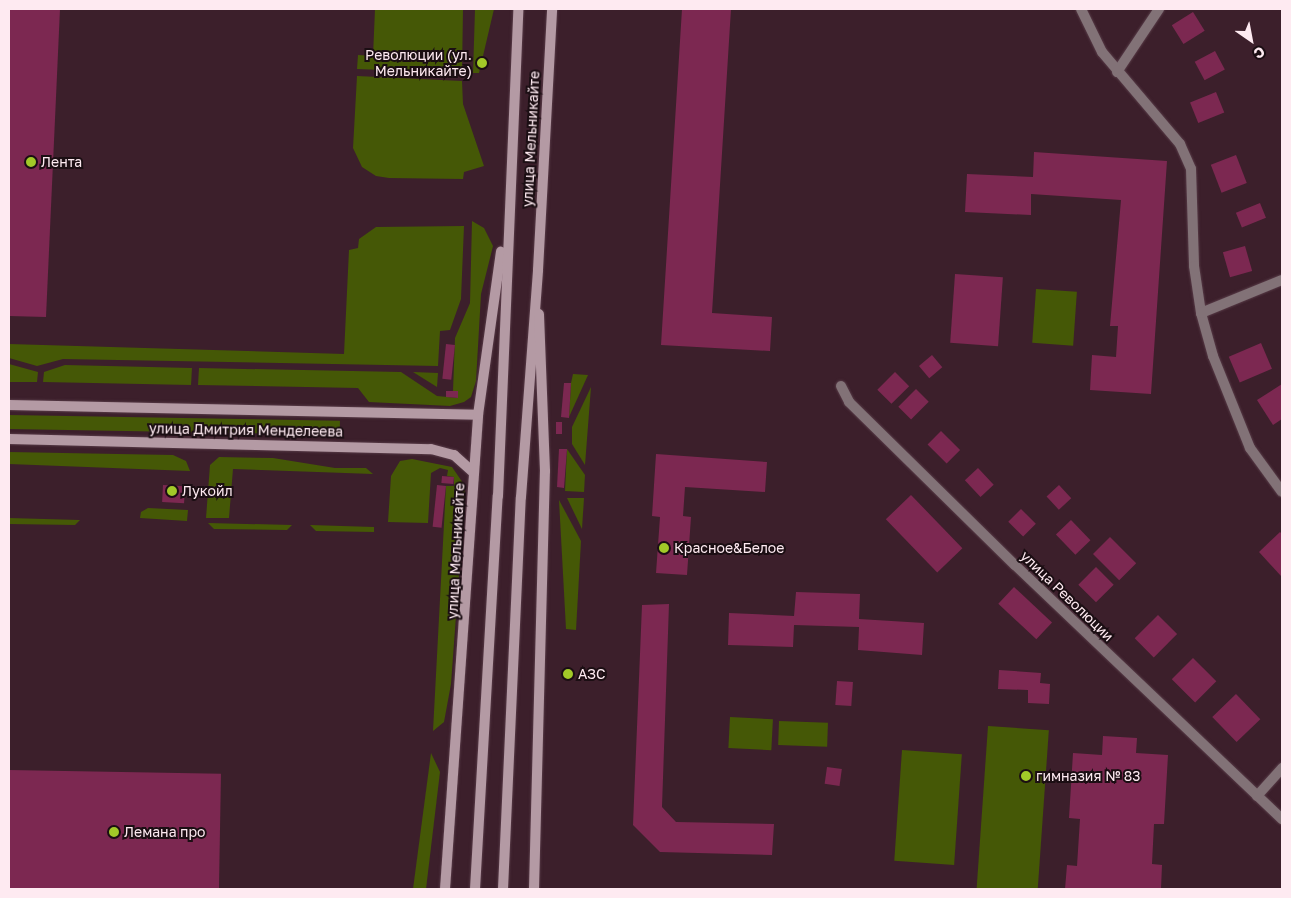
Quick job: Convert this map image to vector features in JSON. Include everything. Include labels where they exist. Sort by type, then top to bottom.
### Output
[{"type":"main road","name":"улица Мельникайте","points":[[475,889],[498,496],[507,216],[518,9]]},
{"type":"main road","name":"улица Мельникайте","points":[[503,889],[521,488],[538,270],[552,9]]},
{"type":"main road","name":"улица Мельникайте","points":[[445,889],[478,415],[507,216]]},
{"type":"main road","name":"улица Мельникайте","points":[[534,889],[544,471],[538,270]]},
{"type":"main road","name":"улица Дмитрия Менделеева","points":[[9,404],[478,415]]},
{"type":"main road","name":"улица Дмитрия Менделеева","points":[[9,439],[431,449],[454,455],[474,473]]},
{"type":"street","points":[[1081,9],[1102,52],[1180,144],[1191,169],[1194,266],[1202,313],[1213,356],[1250,448],[1282,492]]},
{"type":"street","points":[[1117,72],[1159,9]]},
{"type":"street","points":[[1202,313],[1282,280]]},
{"type":"street","name":"улица Революции","points":[[841,386],[849,402],[1282,819]]},
{"type":"street","points":[[1257,796],[1282,768]]},
{"type":"green space","points":[[375,9],[463,9],[462,73],[357,69],[358,55],[373,56]]},
{"type":"green space","points":[[475,9],[494,9],[479,73],[473,73]]},
{"type":"green space","points":[[357,76],[462,81],[463,104],[484,166],[464,172],[463,179],[389,178],[376,176],[362,167],[353,148]]},
{"type":"green space","points":[[472,221],[484,228],[493,246],[481,294],[476,381],[471,397],[464,402],[450,406],[369,402],[358,388],[198,385],[199,368],[401,372],[437,396],[458,398],[458,392],[453,391],[455,338],[470,303]]},
{"type":"green space","points":[[464,226],[461,299],[450,330],[440,331],[438,366],[63,359],[37,366],[9,358],[9,344],[344,354],[349,250],[358,248],[359,239],[376,227]]},
{"type":"green space","points":[[1036,289],[1077,292],[1073,346],[1032,343]]},
{"type":"green space","points":[[9,364],[38,372],[37,382],[9,382]]},
{"type":"green space","points":[[65,365],[192,368],[191,385],[43,382],[44,372]]},
{"type":"green space","points":[[413,372],[438,373],[437,387]]},
{"type":"green space","points":[[573,374],[588,375],[569,417],[571,383]]},
{"type":"green space","points":[[591,387],[585,465],[572,444],[572,427]]},
{"type":"green space","points":[[9,415],[340,421],[340,435],[9,429]]},
{"type":"green space","points":[[567,449],[585,475],[584,492],[565,491]]},
{"type":"green space","points":[[9,452],[173,455],[186,461],[190,471],[9,464]]},
{"type":"green space","points":[[219,457],[273,458],[335,468],[366,468],[373,474],[233,469],[229,518],[206,518],[210,465]]},
{"type":"green space","points":[[412,459],[452,467],[463,483],[465,493],[451,684],[444,722],[433,731],[446,486],[454,486],[454,477],[447,476],[448,470],[440,468],[431,473],[428,523],[388,522],[391,476],[400,461]]},
{"type":"green space","points":[[567,498],[584,498],[582,529]]},
{"type":"green space","points":[[559,500],[581,541],[576,630],[566,629]]},
{"type":"green space","points":[[148,508],[188,510],[187,521],[140,518],[141,512]]},
{"type":"green space","points":[[9,518],[80,520],[75,525],[9,524]]},
{"type":"green space","points":[[208,523],[292,525],[287,530],[214,529]]},
{"type":"green space","points":[[310,525],[374,527],[374,532],[316,531]]},
{"type":"green space","points":[[730,717],[773,719],[771,750],[728,748]]},
{"type":"green space","points":[[779,721],[828,723],[827,747],[778,745]]},
{"type":"green space","points":[[988,726],[1049,730],[1038,889],[977,889]]},
{"type":"green space","points":[[902,750],[962,754],[954,865],[894,861]]},
{"type":"green space","points":[[431,753],[440,772],[426,889],[413,889]]},
{"type":"building","name":"Лента","points":[[9,9],[60,9],[46,317],[9,316]]},
{"type":"building","points":[[682,9],[731,9],[712,313],[772,317],[770,351],[661,345]]},
{"type":"building","points":[[1193,12],[1205,31],[1183,44],[1172,25]]},
{"type":"building","points":[[1215,51],[1225,70],[1205,80],[1195,62]]},
{"type":"building","points":[[1216,92],[1224,112],[1198,123],[1190,102]]},
{"type":"building","points":[[1034,152],[1167,161],[1151,394],[1090,390],[1092,355],[1116,357],[1118,326],[1110,326],[1121,200],[1031,194],[1031,215],[965,212],[967,174],[1033,177]]},
{"type":"building","points":[[1236,155],[1247,183],[1222,193],[1211,165]]},
{"type":"building","points":[[1260,203],[1266,218],[1242,228],[1236,213]]},
{"type":"building","points":[[1245,246],[1252,271],[1230,277],[1223,252]]},
{"type":"building","points":[[955,274],[1003,277],[998,346],[950,343]]},
{"type":"building","points":[[1261,343],[1272,369],[1240,382],[1229,357]]},
{"type":"building","points":[[446,344],[455,345],[451,380],[442,379]]},
{"type":"building","points":[[932,355],[942,367],[929,378],[919,366]]},
{"type":"building","points":[[895,372],[909,386],[891,404],[877,390]]},
{"type":"building","points":[[564,383],[571,383],[569,418],[561,417]]},
{"type":"building","points":[[1282,384],[1282,419],[1273,425],[1257,400]]},
{"type":"building","points":[[916,389],[929,402],[911,419],[898,407]]},
{"type":"building","points":[[446,391],[458,391],[458,398],[446,397]]},
{"type":"building","points":[[556,422],[562,422],[562,434],[556,434]]},
{"type":"building","points":[[941,431],[960,450],[947,464],[928,444]]},
{"type":"building","points":[[559,449],[567,449],[564,488],[557,487]]},
{"type":"building","points":[[656,454],[767,462],[765,492],[685,487],[683,516],[691,517],[687,575],[656,573],[660,517],[652,516]]},
{"type":"building","points":[[978,468],[994,485],[981,497],[965,480]]},
{"type":"building","points":[[442,476],[454,477],[453,484],[441,483]]},
{"type":"building","points":[[163,485],[185,486],[184,503],[162,502]]},
{"type":"building","points":[[437,485],[446,486],[442,528],[433,527]]},
{"type":"building","points":[[1059,485],[1071,498],[1059,510],[1047,497]]},
{"type":"building","points":[[911,495],[962,548],[937,573],[886,519]]},
{"type":"building","points":[[1021,509],[1036,524],[1023,537],[1008,522]]},
{"type":"building","points":[[1071,520],[1090,540],[1075,555],[1056,535]]},
{"type":"building","points":[[1280,532],[1282,534],[1281,576],[1259,552]]},
{"type":"building","points":[[1110,537],[1136,563],[1119,580],[1093,554]]},
{"type":"building","points":[[1096,567],[1114,585],[1096,602],[1078,585]]},
{"type":"building","points":[[1014,587],[1052,622],[1036,639],[998,604]]},
{"type":"building","points":[[796,592],[860,594],[859,619],[924,623],[922,655],[858,650],[859,627],[794,625],[793,647],[728,645],[729,613],[794,616]]},
{"type":"building","points":[[669,604],[662,807],[676,822],[774,824],[772,855],[660,852],[633,825],[642,605]]},
{"type":"building","points":[[1158,615],[1177,634],[1154,657],[1135,638]]},
{"type":"building","points":[[1193,658],[1216,681],[1195,703],[1172,679]]},
{"type":"building","points":[[999,670],[1041,673],[1040,683],[1050,684],[1049,704],[1028,703],[1028,690],[998,689]]},
{"type":"building","points":[[837,681],[853,682],[851,706],[835,705]]},
{"type":"building","points":[[1236,694],[1260,719],[1237,742],[1212,717]]},
{"type":"building","points":[[1103,736],[1137,738],[1136,753],[1168,755],[1164,824],[1154,824],[1152,864],[1162,865],[1161,889],[1065,889],[1067,865],[1077,866],[1080,819],[1069,818],[1073,753],[1102,755]]},
{"type":"building","points":[[827,767],[842,769],[839,786],[825,784]]},
{"type":"building","name":"Лемана про","points":[[9,770],[221,774],[219,889],[9,889]]},
{"type":"place","name":"Революции (ул. Мельникайте)","points":[[482,63]]},
{"type":"place","name":"Лента","points":[[31,162]]},
{"type":"place","name":"Лукойл","points":[[172,491]]},
{"type":"place","name":"Красное&Белое","points":[[664,548]]},
{"type":"place","name":"АЗС","points":[[568,674]]},
{"type":"place","name":"гимназия № 83","points":[[1026,776]]},
{"type":"place","name":"Лемана про","points":[[114,832]]}]
